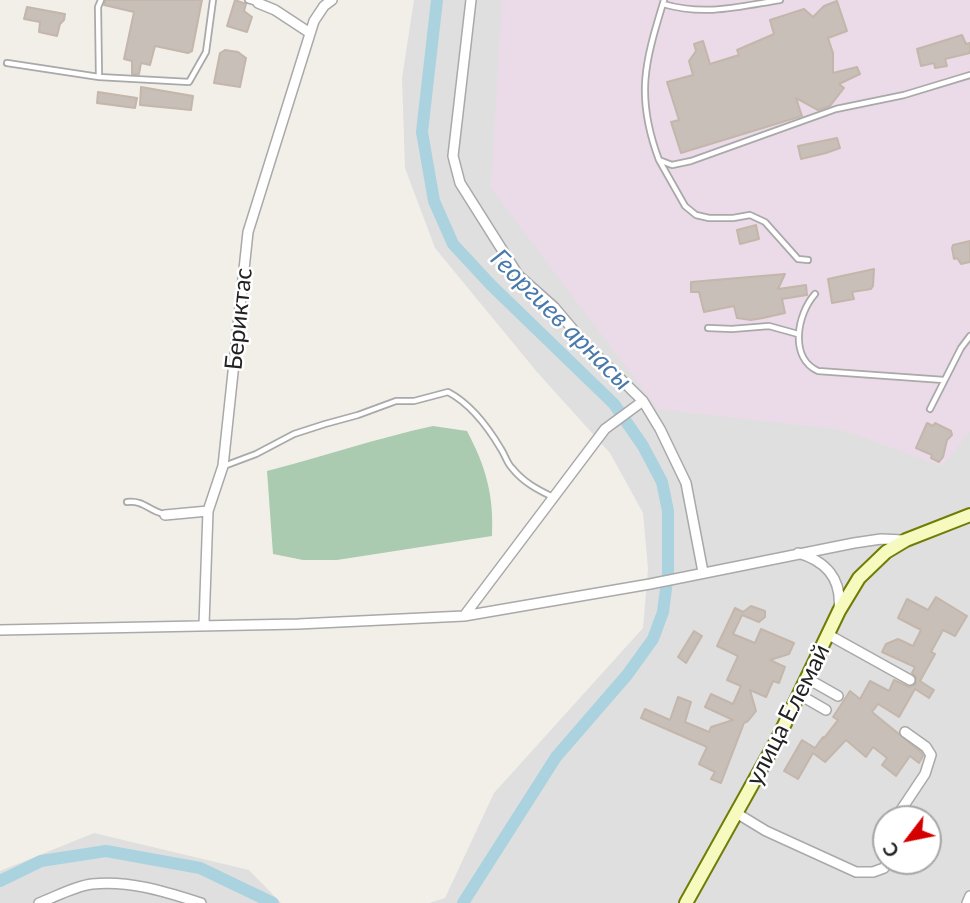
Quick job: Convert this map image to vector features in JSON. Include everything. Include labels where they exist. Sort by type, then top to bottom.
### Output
[{"type":"street","points":[[471,0],[453,156],[460,183],[518,275],[554,307],[641,402],[660,429],[687,484],[703,572]]},
{"type":"street","name":"Бериктас","points":[[204,625],[208,511],[223,466],[248,232],[314,21],[327,2]]},
{"type":"street","points":[[258,3],[275,10],[310,33]]},
{"type":"street","points":[[464,616],[605,429],[641,402]]},
{"type":"street","points":[[165,515],[208,511]]},
{"type":"street","name":"улица Елемай","points":[[686,903],[738,814],[808,679],[839,611],[859,578],[886,552],[906,540],[970,515]]},
{"type":"street","points":[[0,630],[326,623],[464,616],[650,584],[797,553],[881,539],[906,540]]},
{"type":"street","points":[[797,553],[811,557],[832,574],[840,599],[839,611]]},
{"type":"street","points":[[829,635],[910,680]]},
{"type":"street","points":[[808,679],[838,696]]},
{"type":"street","points":[[800,695],[826,710]]},
{"type":"street","points":[[904,805],[925,774],[932,755],[926,747],[905,732]]},
{"type":"street","points":[[738,814],[766,831],[856,872],[872,872]]},
{"type":"street","points":[[39,903],[89,884],[122,883],[201,903]]},
{"type":"street","points":[[967,903],[970,896]]},
{"type":"lane","points":[[99,77],[98,7],[101,0]]},
{"type":"lane","points":[[7,63],[99,77],[188,82],[196,74],[206,52],[213,0]]},
{"type":"lane","points":[[248,0],[258,3]]},
{"type":"lane","points":[[780,0],[709,11],[686,11],[663,2],[646,64],[644,91],[651,140],[685,206],[696,215],[709,219],[750,215],[765,222],[798,259],[808,260]]},
{"type":"lane","points":[[659,160],[673,165],[691,162],[836,109],[904,95],[970,75]]},
{"type":"lane","points":[[815,295],[809,301],[797,334],[800,351],[808,366],[818,371],[944,380]]},
{"type":"lane","points":[[708,328],[769,326],[797,334]]},
{"type":"lane","points":[[930,409],[970,336]]},
{"type":"lane","points":[[223,466],[256,454],[304,430],[396,401],[414,401],[448,392],[462,399],[478,417],[492,434],[510,466],[519,475],[532,486],[554,497]]},
{"type":"lane","points":[[127,502],[147,504],[155,512],[165,515]]},
{"type":"shaded area","points":[[414,0],[970,0],[970,903],[429,903],[445,898],[494,793],[643,628],[648,569],[643,513],[610,453],[537,372],[435,248],[405,168],[402,78]]},
{"type":"shaded area","points":[[502,0],[970,0],[970,431],[942,466],[843,430],[658,409],[491,188]]},
{"type":"shaded area","points":[[94,833],[249,870],[281,903],[0,903],[0,871]]},
{"type":"green space","points":[[433,426],[467,431],[487,482],[492,507],[492,536],[337,560],[303,560],[273,554],[267,471]]},
{"type":"building","points":[[106,0],[202,0],[192,51],[188,53],[155,46],[150,65],[141,63],[139,74],[132,74],[132,61],[124,59],[134,12],[104,5]]},
{"type":"building","points":[[235,0],[246,4],[244,11],[252,17],[247,32],[227,26]]},
{"type":"building","points":[[837,1],[847,31],[828,38],[833,53],[833,73],[857,67],[860,74],[839,84],[844,88],[830,106],[818,110],[796,98],[802,116],[681,153],[671,122],[679,120],[667,82],[693,75],[689,61],[696,51],[694,44],[703,41],[710,64],[739,55],[737,50],[774,34],[770,20],[804,9],[813,17],[824,6]]},
{"type":"building","points":[[27,7],[65,14],[57,36],[39,32],[40,22],[24,19]]},
{"type":"building","points":[[962,35],[966,44],[970,43],[970,53],[945,59],[947,66],[935,68],[934,63],[921,66],[917,49]]},
{"type":"building","points":[[225,50],[238,52],[246,58],[240,87],[214,83],[220,53]]},
{"type":"building","points":[[141,87],[193,96],[191,110],[140,105]]},
{"type":"building","points":[[98,92],[137,98],[135,108],[97,103]]},
{"type":"building","points":[[837,138],[840,148],[801,159],[798,146]]},
{"type":"building","points":[[756,225],[759,239],[740,244],[737,230]]},
{"type":"building","points":[[970,241],[970,262],[961,264],[957,258],[954,259],[953,245]]},
{"type":"building","points":[[874,269],[871,289],[852,292],[854,299],[832,303],[828,279]]},
{"type":"building","points":[[785,274],[778,289],[806,285],[807,295],[782,299],[785,313],[763,318],[737,318],[734,306],[704,312],[699,292],[691,292],[691,282]]},
{"type":"building","points":[[927,423],[933,426],[935,423],[951,431],[952,435],[947,440],[939,462],[931,458],[932,455],[916,448]]},
{"type":"building","points":[[936,597],[967,616],[955,636],[943,630],[931,652],[935,654],[920,681],[934,690],[929,698],[915,689],[899,717],[878,704],[872,712],[921,752],[923,756],[919,763],[910,756],[896,776],[882,765],[887,758],[873,747],[866,757],[846,740],[825,762],[813,753],[798,779],[784,771],[802,740],[815,748],[824,738],[838,720],[833,717],[850,691],[860,699],[870,681],[889,691],[894,680],[909,687],[916,684],[916,677],[912,673],[915,667],[882,652],[886,644],[898,639],[913,646],[921,630],[898,618],[907,599],[928,610]]},
{"type":"building","points":[[751,606],[765,611],[765,617],[759,622],[742,615],[733,634],[755,643],[761,629],[794,643],[789,654],[770,660],[785,667],[779,683],[773,681],[766,697],[750,690],[756,711],[744,723],[721,783],[711,779],[715,772],[699,764],[707,747],[641,718],[645,709],[670,720],[678,697],[691,702],[685,722],[709,732],[711,727],[733,720],[705,707],[711,694],[733,704],[741,686],[727,680],[738,656],[717,646],[735,608],[743,612]]},
{"type":"building","points":[[694,631],[702,636],[686,663],[678,657]]},
{"type":"waterway","name":"Георгиев арнасы","points":[[437,0],[422,132],[434,201],[453,244],[491,285],[614,404],[643,446],[662,482],[668,511],[668,573],[663,612],[653,639],[627,675],[556,757],[463,903]]},
{"type":"waterway","points":[[0,881],[41,861],[106,851],[200,868],[273,903]]}]
